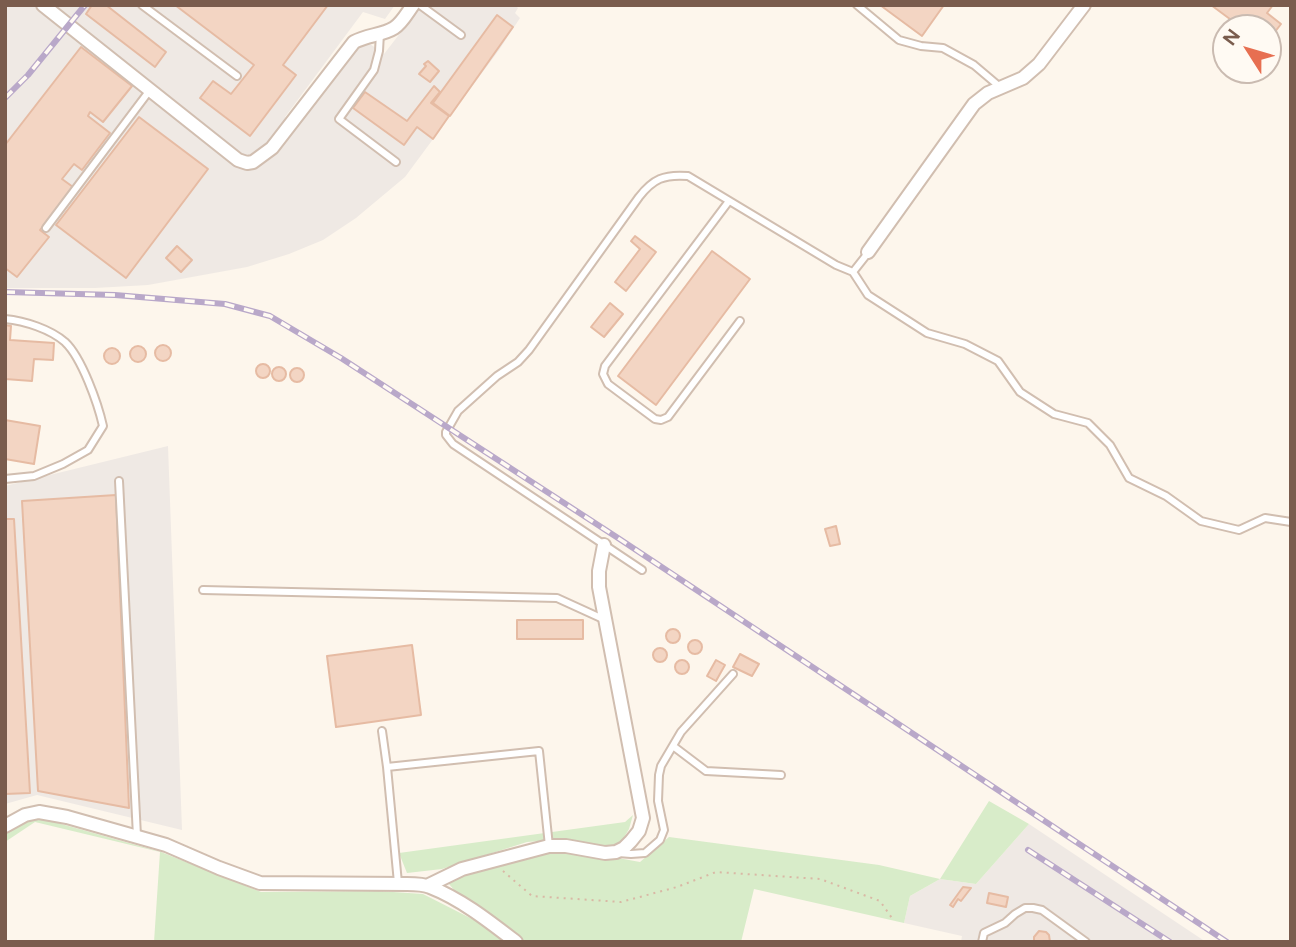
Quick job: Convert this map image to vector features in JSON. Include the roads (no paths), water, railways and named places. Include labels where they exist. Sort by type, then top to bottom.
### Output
[{"type":"street","points":[[43,5],[238,160],[247,163],[253,162],[272,148],[354,42],[391,30],[398,25],[412,5]]},
{"type":"street","points":[[868,252],[974,104],[988,93],[1023,78],[1039,64],[1084,5]]},
{"type":"street","points":[[427,886],[461,869],[549,846],[616,852],[624,848],[639,831],[643,818],[599,587],[604,545]]},
{"type":"street","points":[[5,826],[25,815],[40,812],[166,845],[260,883],[398,883],[427,886],[455,899],[516,942]]},
{"type":"lane","points":[[142,5],[237,76]]},
{"type":"lane","points":[[420,5],[461,35]]},
{"type":"lane","points":[[858,5],[899,40],[943,48],[974,65],[1001,88]]},
{"type":"lane","points":[[380,33],[374,70],[339,119],[396,162]]},
{"type":"lane","points":[[46,228],[150,90]]},
{"type":"lane","points":[[642,570],[453,444],[446,432],[458,411],[529,350],[648,186],[671,175],[688,176],[836,265],[853,272],[868,295],[927,334],[965,344],[998,361],[1020,392],[1054,414],[1088,423],[1110,445],[1129,478],[1166,496],[1201,521],[1239,530],[1265,518],[1291,522]]},
{"type":"lane","points":[[729,201],[605,366],[603,374],[608,384],[655,419],[661,420],[668,417],[740,321]]},
{"type":"lane","points":[[853,272],[868,252]]},
{"type":"lane","points":[[5,319],[17,320],[52,333],[67,344],[96,399],[103,426],[97,440],[88,450],[63,464],[34,476],[5,479]]},
{"type":"lane","points":[[120,481],[137,836]]},
{"type":"lane","points":[[203,590],[557,598],[605,620]]},
{"type":"lane","points":[[616,852],[631,855],[645,853],[660,841],[664,830],[658,801],[661,766],[681,732],[733,674]]},
{"type":"lane","points":[[382,731],[398,883]]},
{"type":"lane","points":[[673,746],[706,771],[781,775]]},
{"type":"lane","points":[[387,767],[539,751],[549,846]]},
{"type":"lane","points":[[982,942],[984,933],[1005,923],[1026,908],[1042,911],[1086,942]]},
{"type":"railway","points":[[5,98],[28,75],[85,5]]},
{"type":"railway","points":[[5,292],[115,295],[225,304],[270,316],[341,358],[618,538],[1227,942]]},
{"type":"railway","points":[[1028,850],[1170,942]]}]
